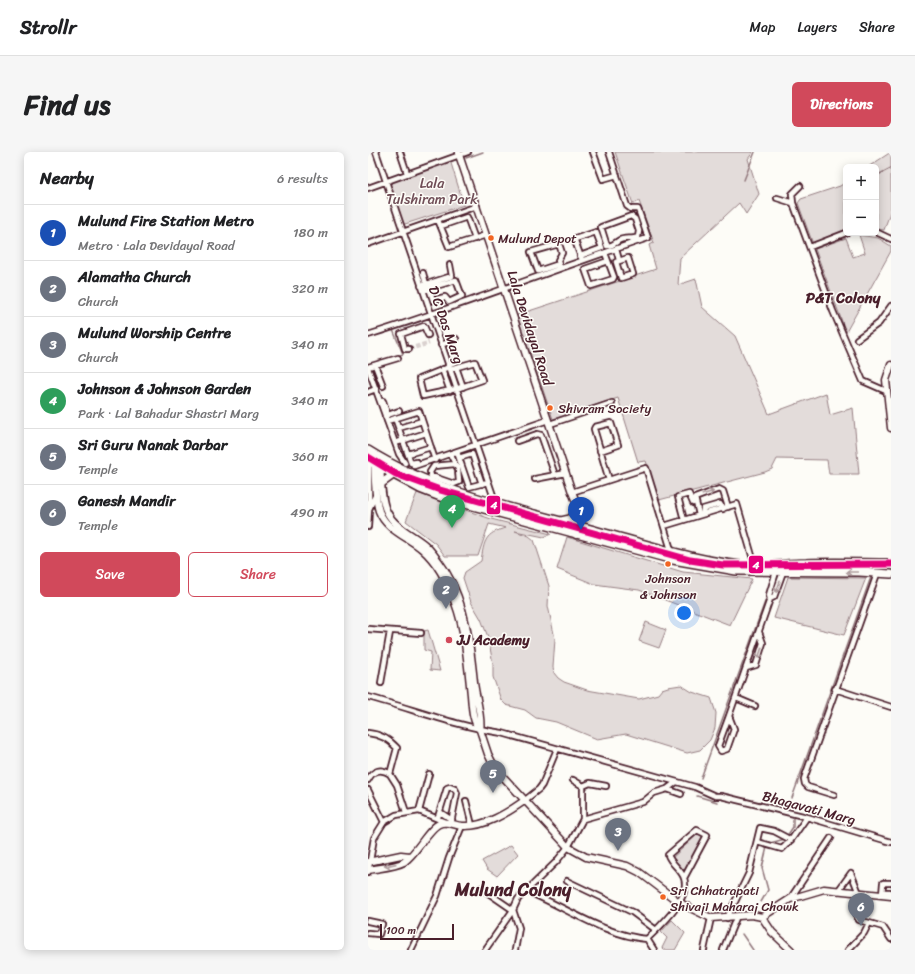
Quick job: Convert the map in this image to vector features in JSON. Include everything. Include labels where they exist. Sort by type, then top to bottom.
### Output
[{"type":"main road","points":[[374,454],[446,489],[496,504],[672,551],[755,566],[805,563],[891,563]]},
{"type":"main road","points":[[373,464],[393,476],[443,498],[673,560],[736,571],[859,572],[891,574]]},
{"type":"main road","points":[[382,485],[393,476]]},
{"type":"main road","points":[[561,521],[574,515]]},
{"type":"street","name":"D C Das Marg","points":[[376,152],[402,232],[496,504]]},
{"type":"street","points":[[400,152],[407,173]]},
{"type":"street","points":[[368,188],[458,154],[468,152]]},
{"type":"street","points":[[593,152],[603,179],[617,175]]},
{"type":"street","points":[[581,258],[605,253],[648,238],[638,209],[631,209],[627,206],[609,152]]},
{"type":"street","name":"Lala Devidayal Road","points":[[458,154],[477,206],[572,492],[580,511],[573,534]]},
{"type":"street","points":[[800,186],[792,194],[793,203],[860,375],[867,384],[886,391]]},
{"type":"street","points":[[777,198],[793,203]]},
{"type":"street","points":[[368,244],[477,206]]},
{"type":"street","points":[[440,226],[467,217],[475,239]]},
{"type":"street","points":[[634,217],[639,231],[638,236],[623,240],[616,244],[607,246],[600,228],[634,217]]},
{"type":"street","points":[[438,220],[449,247],[486,235]]},
{"type":"street","points":[[368,335],[431,315],[581,258],[602,248],[596,232],[574,239],[581,258]]},
{"type":"street","points":[[879,233],[891,239]]},
{"type":"street","points":[[810,247],[843,234]]},
{"type":"street","points":[[623,240],[625,246]]},
{"type":"street","points":[[545,271],[536,270],[531,253],[532,251],[559,244],[562,253],[558,260],[559,266]]},
{"type":"street","points":[[616,249],[619,260]]},
{"type":"street","points":[[605,253],[608,261],[613,279],[591,286],[585,270],[608,261]]},
{"type":"street","points":[[628,258],[633,274],[620,277],[615,263],[619,260],[628,258]]},
{"type":"street","points":[[422,288],[452,276],[450,265]]},
{"type":"street","points":[[423,273],[433,300],[445,296],[449,302],[462,296],[456,280],[428,286]]},
{"type":"street","points":[[857,339],[876,326],[891,306]]},
{"type":"street","points":[[411,322],[413,329]]},
{"type":"street","points":[[409,349],[405,349],[401,334],[424,326],[428,335]]},
{"type":"street","points":[[441,345],[456,339]]},
{"type":"street","points":[[398,358],[368,368],[376,390],[382,401],[395,444],[405,463]]},
{"type":"street","points":[[477,362],[482,380],[456,390],[424,396],[422,395],[418,379],[449,367],[477,362]]},
{"type":"street","points":[[375,365],[383,386]]},
{"type":"street","points":[[455,365],[463,387]]},
{"type":"street","points":[[891,365],[886,391],[891,428]]},
{"type":"street","points":[[442,369],[450,391]]},
{"type":"street","points":[[368,392],[376,390]]},
{"type":"street","points":[[396,418],[412,464],[457,452],[612,403]]},
{"type":"street","points":[[386,417],[399,411]]},
{"type":"street","points":[[386,417],[396,418],[418,411],[435,458]]},
{"type":"street","points":[[399,428],[422,421]]},
{"type":"street","points":[[600,451],[618,445],[611,423],[594,427],[600,451],[609,480]]},
{"type":"street","points":[[395,444],[427,434]]},
{"type":"street","points":[[517,441],[537,434],[541,435],[555,475]]},
{"type":"street","points":[[408,454],[431,447]]},
{"type":"street","points":[[457,452],[468,486],[488,482]]},
{"type":"street","points":[[368,527],[374,454]]},
{"type":"street","points":[[450,454],[455,464],[459,472],[459,481],[456,484],[431,476],[430,472],[434,466],[455,464]]},
{"type":"street","points":[[459,458],[472,454],[482,484]]},
{"type":"street","points":[[414,466],[435,458]]},
{"type":"street","points":[[373,464],[382,485],[385,507],[390,518],[415,541]]},
{"type":"street","points":[[373,464],[380,514],[396,531],[427,546],[440,562],[454,585],[468,635],[474,704],[488,754],[495,768],[568,847],[586,857],[626,866],[639,872],[680,903],[711,918],[736,918],[752,915],[762,917],[790,899],[824,889],[859,893],[891,894]]},
{"type":"street","points":[[572,492],[646,468],[672,551],[673,560]]},
{"type":"street","points":[[535,478],[566,473]]},
{"type":"street","points":[[369,509],[382,485]]},
{"type":"street","points":[[700,514],[694,498],[707,493],[722,490],[725,507]]},
{"type":"street","points":[[684,519],[677,498],[688,494],[700,514]]},
{"type":"street","points":[[575,525],[574,515],[577,503]]},
{"type":"street","points":[[664,526],[737,504],[755,566]]},
{"type":"street","points":[[729,716],[734,729],[727,749],[721,752],[718,746],[770,599],[774,597],[779,572]]},
{"type":"street","points":[[834,795],[808,787],[805,784],[804,779],[877,574]]},
{"type":"street","points":[[368,628],[390,632],[421,633]]},
{"type":"street","points":[[381,683],[390,632]]},
{"type":"street","points":[[746,668],[756,665],[763,643],[759,632]]},
{"type":"street","points":[[835,689],[891,707]]},
{"type":"street","name":"Bhagavati Marg","points":[[368,697],[479,726],[675,783],[694,787],[715,796],[721,796],[807,817],[891,842]]},
{"type":"street","points":[[736,698],[755,706]]},
{"type":"street","points":[[368,733],[384,738],[397,748],[390,774]]},
{"type":"street","points":[[438,817],[447,788],[450,787],[456,790],[456,800],[449,820],[437,825],[410,856],[403,862],[368,871],[374,838],[384,822],[406,812],[420,811],[438,817],[449,820],[462,826],[472,825],[501,816],[539,789],[557,749]]},
{"type":"street","points":[[368,780],[372,773],[377,770],[385,770],[390,774],[397,785],[406,812]]},
{"type":"street","points":[[420,811],[429,774]]},
{"type":"street","points":[[573,780],[583,786]]},
{"type":"street","points":[[583,786],[590,783],[606,786]]},
{"type":"street","points":[[583,819],[643,802],[654,793],[667,789],[675,783]]},
{"type":"street","points":[[485,950],[514,910],[518,899],[556,862],[568,847],[583,819],[583,786]]},
{"type":"street","points":[[667,789],[681,794]]},
{"type":"street","points":[[368,790],[384,822]]},
{"type":"street","points":[[466,801],[472,825]]},
{"type":"street","points":[[440,812],[449,820]]},
{"type":"street","points":[[757,842],[782,849],[807,817]]},
{"type":"street","points":[[411,950],[437,896],[449,858],[462,826]]},
{"type":"street","points":[[727,918],[749,873],[760,828],[774,831],[790,840]]},
{"type":"street","points":[[647,940],[680,903],[683,892],[684,878],[707,835],[698,830],[668,855],[684,878]]},
{"type":"street","points":[[790,899],[832,838]]},
{"type":"street","points":[[369,862],[401,855],[410,856]]},
{"type":"street","points":[[838,891],[850,872],[859,893],[857,917],[859,920],[879,924],[883,927],[891,940]]},
{"type":"street","points":[[567,881],[632,912],[656,930]]},
{"type":"street","points":[[882,894],[883,883],[891,883]]},
{"type":"street","points":[[481,888],[514,910],[519,928],[515,950]]},
{"type":"street","points":[[526,891],[580,918],[630,938],[647,940],[654,950]]},
{"type":"street","points":[[762,917],[772,932],[791,950]]},
{"type":"street","points":[[704,950],[711,918]]},
{"type":"street","points":[[723,950],[736,918]]},
{"type":"street","points":[[368,921],[382,924],[379,934],[368,933]]},
{"type":"street","points":[[848,950],[864,933],[869,923]]},
{"type":"green space","points":[[615,152],[753,152],[748,159],[759,194],[746,214],[739,203],[680,258],[678,285],[696,279],[702,307],[735,336],[769,414],[826,393],[830,415],[853,408],[859,474],[829,474],[827,460],[777,459],[772,469],[765,472],[659,500],[646,461],[638,462],[618,398],[553,419],[517,315],[656,269],[649,245],[654,243],[639,201],[633,204]]},
{"type":"green space","points":[[891,152],[891,210],[884,230],[879,229],[879,164],[873,164]]},
{"type":"green space","name":"Lala Tulshiram Park","points":[[450,160],[464,205],[402,225],[388,183]]},
{"type":"green space","points":[[843,184],[843,231],[813,244],[798,203],[801,199]]},
{"type":"green space","points":[[859,236],[878,238],[891,246],[891,251],[846,332],[815,249],[846,238],[853,257],[865,253]]},
{"type":"green space","points":[[417,493],[491,519],[551,534],[544,537],[515,531],[529,536],[534,540],[549,586],[548,606],[555,639],[554,673],[564,682],[587,690],[639,699],[658,694],[662,689],[668,687],[681,685],[692,692],[711,698],[716,713],[715,728],[710,740],[700,750],[687,753],[626,734],[597,739],[556,722],[536,718],[525,710],[506,705],[501,700],[493,677],[493,664],[488,637],[481,619],[471,602],[463,578],[465,572],[481,561],[483,548],[490,535],[506,528],[489,524],[478,556],[445,556],[436,544],[406,521]]},
{"type":"green space","points":[[567,537],[683,572],[752,579],[730,625],[639,590],[594,584],[557,569]]},
{"type":"green space","points":[[788,577],[866,578],[844,635],[774,618]]},
{"type":"green space","points":[[646,622],[666,630],[659,648],[639,641]]},
{"type":"green space","points":[[428,630],[440,671],[430,670],[431,652],[424,650],[424,631]]},
{"type":"green space","points":[[699,833],[704,837],[684,872],[671,859]]},
{"type":"green space","points":[[511,845],[518,854],[497,876],[487,869],[482,861]]},
{"type":"green space","points":[[672,920],[685,933],[675,950],[664,950],[662,948],[667,938],[661,932]]},
{"type":"waterway","points":[[466,158],[483,152]]},
{"type":"waterway","points":[[744,180],[755,152]]},
{"type":"waterway","points":[[879,174],[891,168]]},
{"type":"waterway","points":[[392,358],[403,354],[393,330]]},
{"type":"waterway","points":[[792,798],[871,577]]},
{"type":"waterway","points":[[701,778],[767,596]]},
{"type":"waterway","points":[[697,796],[717,802]]},
{"type":"waterway","points":[[761,902],[768,890],[762,868],[767,847],[770,843],[785,839],[793,827],[793,818]]},
{"type":"waterway","points":[[742,934],[753,950]]},
{"type":"tunnel","points":[[409,349],[429,343]]},
{"type":"transit line","name":"4","points":[[368,457],[396,474],[440,490],[690,560],[723,565],[891,564]]},
{"type":"place","name":"Mulund Depot","points":[[491,238]]},
{"type":"place","name":"Shivram Society","points":[[550,408]]},
{"type":"place","name":"Johnson & Johnson Garden","points":[[452,528]]},
{"type":"place","name":"Mulund Fire Station Metro","points":[[581,530]]},
{"type":"place","name":"Johnson & Johnson","points":[[668,564]]},
{"type":"place","name":"Alamatha Church","points":[[446,609]]},
{"type":"place","name":"JJ Academy","points":[[449,640]]},
{"type":"place","name":"Sri Guru Nanak Darbar","points":[[493,793]]},
{"type":"place","name":"Mulund Worship Centre","points":[[618,851]]},
{"type":"place","name":"Sri Chhatrapati Shivaji Maharaj Chowk","points":[[663,897]]},
{"type":"place","name":"Ganesh Mandir","points":[[861,926]]},
{"type":"district","name":"P&T Colony","points":[[843,298]]},
{"type":"district","name":"Mulund Colony","points":[[513,890]]}]
